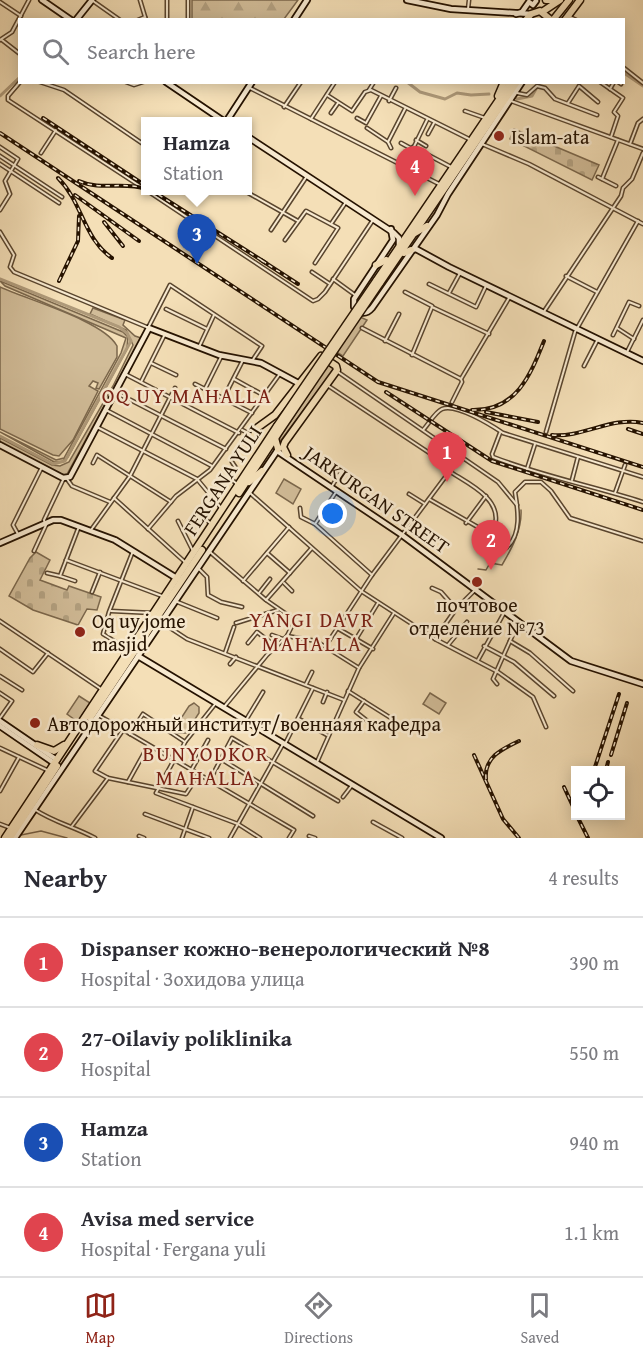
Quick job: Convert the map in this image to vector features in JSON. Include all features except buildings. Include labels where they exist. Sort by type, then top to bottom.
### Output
[{"type":"main road","points":[[44,0],[71,18]]},
{"type":"main road","points":[[76,18],[92,0]]},
{"type":"main road","points":[[295,18],[307,0]]},
{"type":"main road","points":[[407,0],[468,10],[514,14],[526,18],[541,12],[559,0]]},
{"type":"main road","points":[[546,0],[559,0]]},
{"type":"main road","points":[[554,18],[569,0]]},
{"type":"main road","points":[[561,9],[561,17],[567,18],[580,0]]},
{"type":"main road","points":[[514,14],[521,12],[529,1]]},
{"type":"main road","points":[[526,18],[529,1]]},
{"type":"main road","points":[[529,1],[533,5],[536,1],[541,12],[549,18]]},
{"type":"main road","points":[[171,84],[221,117]]},
{"type":"main road","points":[[494,108],[503,84]]},
{"type":"main road","points":[[230,117],[250,85]]},
{"type":"main road","points":[[406,240],[436,210],[482,144],[511,101],[514,85]]},
{"type":"main road","points":[[391,231],[391,239],[355,295],[353,303],[356,309],[363,313],[370,311],[428,226],[514,85]]},
{"type":"main road","name":"FERGANA YULI","points":[[3,838],[163,609],[273,436],[441,185],[494,108],[514,85]]},
{"type":"main road","points":[[252,138],[406,240],[408,246],[384,263],[376,265]]},
{"type":"main road","points":[[412,235],[428,226]]},
{"type":"main road","points":[[382,275],[400,250],[399,238],[391,231]]},
{"type":"main road","points":[[418,241],[420,251]]},
{"type":"main road","points":[[400,250],[420,251],[460,273],[643,361]]},
{"type":"main road","points":[[411,250],[449,267]]},
{"type":"main road","points":[[376,265],[382,275]]},
{"type":"main road","points":[[0,445],[66,478],[97,427],[148,328],[221,356],[252,361],[300,384]]},
{"type":"main road","points":[[257,456],[260,446],[254,435],[256,429],[273,418],[317,359],[322,359],[336,371],[279,452]]},
{"type":"main road","points":[[16,835],[260,473],[279,452],[304,416]]},
{"type":"main road","points":[[254,435],[261,440],[273,436],[279,452]]},
{"type":"main road","name":"FERGANA YULI","points":[[57,762],[188,565],[257,456],[273,436]]},
{"type":"main road","points":[[233,501],[279,452],[285,442]]},
{"type":"main road","name":"JARKURGAN STREET","points":[[279,452],[402,534],[577,662],[643,683]]},
{"type":"main road","points":[[0,543],[58,520],[91,530],[133,551],[178,579]]},
{"type":"main road","points":[[114,682],[138,656],[163,609]]},
{"type":"main road","points":[[138,656],[441,838]]},
{"type":"main road","points":[[0,719],[39,746],[57,762],[57,771],[16,835]]},
{"type":"main road","points":[[0,726],[57,762]]},
{"type":"main road","points":[[39,746],[57,753],[74,734]]},
{"type":"main road","points":[[48,758],[49,771]]},
{"type":"main road","points":[[3,838],[8,827],[28,802]]},
{"type":"street","points":[[0,2],[21,16],[29,0]]},
{"type":"street","points":[[92,0],[117,18]]},
{"type":"street","points":[[140,0],[145,18]]},
{"type":"street","points":[[167,0],[167,18]]},
{"type":"street","points":[[188,0],[188,18]]},
{"type":"street","points":[[468,10],[470,0]]},
{"type":"street","points":[[18,21],[12,32],[1,40],[18,53]]},
{"type":"street","points":[[625,69],[643,82]]},
{"type":"street","points":[[18,84],[7,96],[8,100],[141,187]]},
{"type":"street","points":[[46,84],[64,90],[141,143]]},
{"type":"street","points":[[284,107],[300,84]]},
{"type":"street","points":[[311,119],[334,84]]},
{"type":"street","points":[[327,95],[352,111],[373,84]]},
{"type":"street","points":[[583,88],[586,84]]},
{"type":"street","points":[[603,84],[623,98],[614,112],[618,116],[611,137]]},
{"type":"street","points":[[610,89],[617,84]]},
{"type":"street","points":[[250,85],[284,107],[441,185]]},
{"type":"street","points":[[514,85],[528,94],[539,86],[545,88],[555,99],[597,115]]},
{"type":"street","points":[[568,103],[575,85],[583,88],[598,102]]},
{"type":"street","points":[[389,100],[396,88]]},
{"type":"street","points":[[369,90],[472,140]]},
{"type":"street","points":[[357,118],[366,123],[381,96]]},
{"type":"street","points":[[511,101],[630,144],[643,151],[632,179],[623,188],[613,208],[543,313]]},
{"type":"street","points":[[332,113],[338,102]]},
{"type":"street","points":[[388,142],[405,109]]},
{"type":"street","points":[[465,111],[486,119]]},
{"type":"street","points":[[630,144],[638,123],[643,119]]},
{"type":"street","points":[[404,167],[427,120]]},
{"type":"street","points":[[428,134],[434,123]]},
{"type":"street","points":[[367,128],[388,142],[392,148]]},
{"type":"street","points":[[41,153],[56,130]]},
{"type":"street","points":[[416,140],[426,146]]},
{"type":"street","points":[[616,186],[600,178],[619,140]]},
{"type":"street","points":[[401,143],[453,168]]},
{"type":"street","points":[[482,144],[529,164],[643,224]]},
{"type":"street","points":[[0,147],[18,159],[5,181],[9,195],[0,210]]},
{"type":"street","points":[[0,156],[62,196]]},
{"type":"street","points":[[5,159],[1,164],[59,203]]},
{"type":"street","points":[[25,180],[29,175]]},
{"type":"street","points":[[271,230],[308,175]]},
{"type":"street","points":[[34,186],[38,180]]},
{"type":"street","points":[[48,195],[52,189]]},
{"type":"street","points":[[154,195],[312,300],[319,299],[373,219]]},
{"type":"street","points":[[251,195],[298,221]]},
{"type":"street","points":[[331,224],[346,201]]},
{"type":"street","points":[[285,240],[306,211],[338,228],[315,263]]},
{"type":"street","points":[[546,432],[576,329],[638,221]]},
{"type":"street","points":[[0,232],[14,255],[10,266],[13,272],[148,328],[170,285],[262,346],[252,361]]},
{"type":"street","points":[[312,272],[330,284]]},
{"type":"street","points":[[449,293],[460,273]]},
{"type":"street","points":[[566,276],[597,292]]},
{"type":"street","points":[[333,279],[355,295]]},
{"type":"street","points":[[429,284],[476,307],[486,285]]},
{"type":"street","points":[[405,292],[490,334]]},
{"type":"street","points":[[452,402],[462,382],[460,380],[490,334],[510,297]]},
{"type":"street","points":[[613,335],[629,302],[639,306]]},
{"type":"street","points":[[412,355],[432,307]]},
{"type":"street","points":[[166,309],[207,329]]},
{"type":"street","points":[[385,341],[399,314]]},
{"type":"street","points":[[199,347],[214,315]]},
{"type":"street","points":[[626,353],[643,320]]},
{"type":"street","points":[[362,328],[460,380]]},
{"type":"street","points":[[618,328],[634,339]]},
{"type":"street","points":[[141,382],[165,334]]},
{"type":"street","points":[[584,366],[597,339]]},
{"type":"street","points":[[205,389],[221,356]]},
{"type":"street","points":[[223,399],[243,360]]},
{"type":"street","points":[[151,363],[176,375]]},
{"type":"street","points":[[336,371],[498,482],[517,505]]},
{"type":"street","points":[[148,530],[171,502],[213,466],[281,373]]},
{"type":"street","points":[[125,374],[240,431],[254,435]]},
{"type":"street","points":[[234,379],[265,396]]},
{"type":"street","points":[[195,384],[252,413]]},
{"type":"street","points":[[325,647],[372,575],[452,468],[327,385]]},
{"type":"street","points":[[91,530],[130,476],[176,388]]},
{"type":"street","points":[[116,392],[226,449]]},
{"type":"street","points":[[423,430],[440,411],[446,408],[484,420],[500,432],[643,477]]},
{"type":"street","points":[[106,410],[213,466]]},
{"type":"street","points":[[97,427],[197,479],[223,510]]},
{"type":"street","points":[[500,432],[493,457],[527,469],[643,501]]},
{"type":"street","points":[[527,469],[535,444]]},
{"type":"street","points":[[93,463],[97,455],[171,502]]},
{"type":"street","points":[[572,480],[578,457]]},
{"type":"street","points":[[232,462],[236,468],[231,479],[239,485]]},
{"type":"street","points":[[615,493],[625,465]]},
{"type":"street","points":[[19,535],[13,525],[42,467]]},
{"type":"street","points":[[315,524],[335,489],[342,470]]},
{"type":"street","points":[[449,471],[486,496],[496,516],[491,536],[483,551]]},
{"type":"street","points":[[34,551],[46,523],[44,520],[66,478],[72,486],[111,502]]},
{"type":"street","points":[[429,499],[507,546],[513,540],[517,526],[515,492],[525,482],[541,482],[551,491],[570,518],[643,542]]},
{"type":"street","points":[[248,491],[361,591],[435,639],[498,672],[533,697],[546,727]]},
{"type":"street","points":[[409,494],[425,504]]},
{"type":"street","points":[[466,523],[486,496]]},
{"type":"street","points":[[114,498],[188,565]]},
{"type":"street","points":[[300,508],[301,517],[315,524],[372,575]]},
{"type":"street","points":[[199,513],[213,526]]},
{"type":"street","points":[[178,521],[195,553]]},
{"type":"street","points":[[60,576],[79,526]]},
{"type":"street","points":[[243,580],[289,527]]},
{"type":"street","points":[[266,600],[311,549]]},
{"type":"street","points":[[130,651],[104,634],[133,551]]},
{"type":"street","points":[[207,551],[278,610],[295,620],[287,636],[275,646],[224,707]]},
{"type":"street","points":[[267,553],[290,573]]},
{"type":"street","points":[[66,560],[166,597]]},
{"type":"street","points":[[197,567],[207,577],[208,595],[221,602],[242,607]]},
{"type":"street","points":[[92,592],[100,572]]},
{"type":"street","points":[[47,573],[75,581]]},
{"type":"street","points":[[258,594],[270,579]]},
{"type":"street","points":[[283,582],[292,591]]},
{"type":"street","points":[[432,588],[441,592],[456,609]]},
{"type":"street","points":[[435,639],[456,609],[476,589]]},
{"type":"street","points":[[175,601],[217,618]]},
{"type":"street","points":[[356,639],[378,603]]},
{"type":"street","points":[[236,623],[278,610]]},
{"type":"street","points":[[111,611],[155,614]]},
{"type":"street","points":[[478,660],[505,611]]},
{"type":"street","points":[[316,763],[359,668],[394,613]]},
{"type":"street","points":[[0,621],[103,690]]},
{"type":"street","points":[[497,684],[492,680],[498,672],[519,621]]},
{"type":"street","points":[[161,622],[187,639],[344,700]]},
{"type":"street","points":[[448,645],[467,622]]},
{"type":"street","points":[[225,653],[234,627]]},
{"type":"street","points":[[338,628],[373,649]]},
{"type":"street","points":[[248,643],[257,632],[275,646]]},
{"type":"street","points":[[272,635],[283,639]]},
{"type":"street","points":[[287,636],[316,641],[359,668]]},
{"type":"street","points":[[510,641],[530,653],[573,691]]},
{"type":"street","points":[[484,646],[504,655],[554,696]]},
{"type":"street","points":[[0,649],[33,672],[48,653]]},
{"type":"street","points":[[230,664],[236,657]]},
{"type":"street","points":[[306,684],[312,672]]},
{"type":"street","points":[[0,675],[22,690]]},
{"type":"street","points":[[230,838],[299,719],[314,687]]},
{"type":"street","points":[[348,691],[394,720]]},
{"type":"street","points":[[246,720],[263,692]]},
{"type":"street","points":[[323,702],[327,692]]},
{"type":"street","points":[[0,693],[12,701],[0,719]]},
{"type":"street","points":[[363,701],[357,714],[370,723]]},
{"type":"street","points":[[216,703],[185,742],[156,793],[238,824],[260,838]]},
{"type":"street","points":[[130,734],[143,714],[185,742]]},
{"type":"street","points":[[98,715],[294,830],[289,838]]},
{"type":"street","points":[[299,719],[328,736]]},
{"type":"street","points":[[123,730],[94,770],[108,778],[158,786],[187,794],[199,774]]},
{"type":"street","points":[[210,780],[232,738],[338,801]]},
{"type":"street","points":[[191,770],[208,740]]},
{"type":"street","points":[[128,782],[148,746]]},
{"type":"street","points":[[0,748],[49,771]]},
{"type":"street","points":[[0,791],[19,757]]},
{"type":"street","points":[[221,759],[313,816]]},
{"type":"street","points":[[72,826],[108,778]]},
{"type":"street","points":[[343,797],[353,784]]},
{"type":"street","points":[[182,838],[193,807]]},
{"type":"street","points":[[34,810],[53,821],[72,826],[95,838]]},
{"type":"street","points":[[145,814],[209,838]]},
{"type":"street","points":[[373,822],[402,838]]},
{"type":"street","points":[[0,824],[8,827]]},
{"type":"street","points":[[139,836],[144,838]]},
{"type":"street","points":[[309,836],[315,838]]},
{"type":"green space","points":[[192,0],[298,0],[285,18],[192,18]]},
{"type":"green space","points":[[514,129],[599,165],[592,180],[510,139]]},
{"type":"green space","points":[[0,281],[123,332],[128,337],[127,349],[68,457],[61,462],[54,462],[0,432],[56,460],[64,458],[121,353],[126,338],[5,286]]},
{"type":"green space","points":[[0,287],[82,320],[97,328],[117,346],[117,357],[99,389],[96,388],[98,383],[93,381],[89,386],[98,391],[73,440],[59,456],[0,429]]},
{"type":"green space","points":[[93,308],[125,320],[123,325],[135,336],[141,338],[66,476],[0,443],[0,438],[52,465],[60,466],[69,462],[113,386],[133,345],[126,330],[90,314]]},
{"type":"green space","points":[[360,317],[367,320],[343,356],[337,352]]},
{"type":"green space","points":[[328,365],[334,369],[279,443],[280,437]]},
{"type":"green space","points":[[284,479],[301,489],[293,504],[276,493]]},
{"type":"green space","points":[[36,552],[50,560],[40,580],[67,590],[69,586],[101,597],[97,610],[87,609],[78,625],[33,610],[9,596],[30,558]]},
{"type":"green space","points":[[430,693],[446,703],[439,714],[423,704]]},
{"type":"green space","points":[[79,696],[90,703],[78,722],[67,714]]},
{"type":"green space","points":[[194,703],[199,707],[199,713],[186,733],[178,733],[176,726],[189,706]]},
{"type":"waterway","points":[[625,74],[643,86]]},
{"type":"waterway","points":[[0,96],[18,79]]},
{"type":"waterway","points":[[410,84],[420,92],[445,99],[457,93],[489,94]]},
{"type":"waterway","points":[[517,99],[532,96],[539,84]]},
{"type":"waterway","points":[[0,279],[119,327],[127,333],[131,341],[65,461],[53,464],[0,436]]},
{"type":"waterway","points":[[478,569],[486,570],[490,563],[502,565],[518,532],[521,510]]},
{"type":"waterway","points":[[21,835],[41,831],[67,838]]},
{"type":"railway","points":[[43,118],[141,183]]},
{"type":"railway","points":[[0,133],[378,382],[643,467]]},
{"type":"railway","points":[[58,178],[73,198],[95,241],[112,258]]},
{"type":"railway","points":[[79,181],[96,185],[141,188]]},
{"type":"railway","points":[[75,195],[139,241]]},
{"type":"railway","points":[[159,195],[266,263]]},
{"type":"railway","points":[[59,281],[78,241],[79,216]]},
{"type":"railway","points":[[104,222],[123,246]]},
{"type":"railway","points":[[261,260],[298,284]]},
{"type":"railway","points":[[472,410],[500,405],[510,398],[527,378],[544,341]]},
{"type":"railway","points":[[386,392],[492,461],[643,510]]},
{"type":"railway","points":[[486,412],[538,422]]},
{"type":"railway","points":[[552,435],[575,433],[620,422],[643,423]]},
{"type":"railway","points":[[628,429],[643,434]]},
{"type":"railway","points":[[595,766],[619,694]]},
{"type":"railway","points":[[611,755],[627,703]]},
{"type":"railway","points":[[486,779],[486,771],[491,759],[519,741]]},
{"type":"railway","points":[[474,755],[503,819],[519,838]]},
{"type":"railway","points":[[607,766],[608,762]]},
{"type":"railway","points":[[564,787],[571,802]]},
{"type":"railway","points":[[579,820],[588,838]]},
{"type":"place","name":"Islam-ata","points":[[499,136]]},
{"type":"place","name":"Avisa med service","points":[[415,196]]},
{"type":"place","name":"Hamza","points":[[197,264]]},
{"type":"place","name":"Dispanser кожно-венерологический №8","points":[[447,482]]},
{"type":"place","name":"27-Oilaviy poliklinika","points":[[491,570]]},
{"type":"place","name":"почтовое отделение №73","points":[[477,582]]},
{"type":"place","name":"Oq uy jome masjid","points":[[80,632]]},
{"type":"place","name":"Автодорожный институт/военнаяя кафедра","points":[[35,723]]},
{"type":"district","name":"OQ UY MAHALLA","points":[[187,395]]},
{"type":"district","name":"YANGI DAVR MAHALLA","points":[[312,631]]},
{"type":"district","name":"BUNYODKOR MAHALLA","points":[[206,765]]}]
